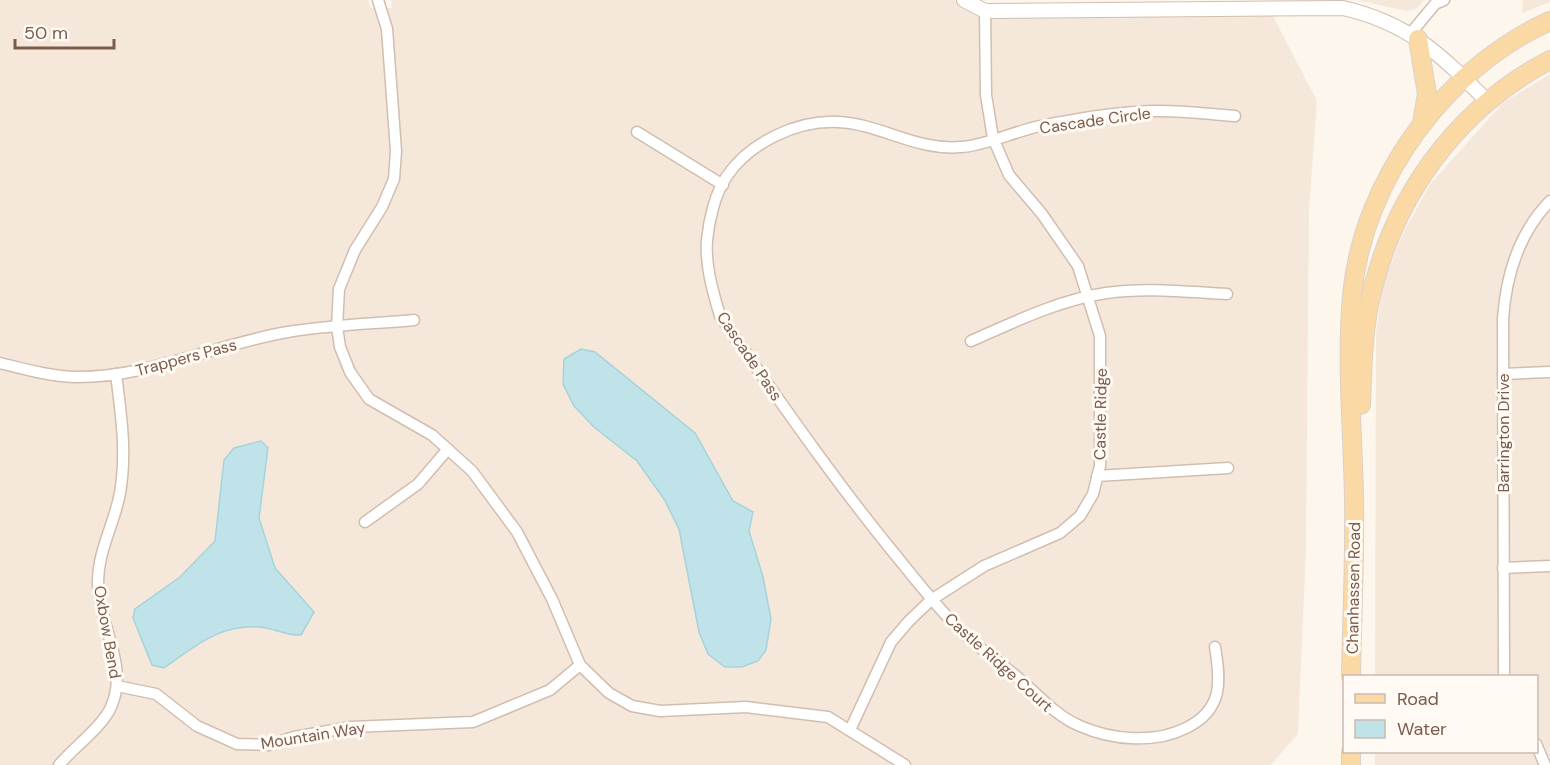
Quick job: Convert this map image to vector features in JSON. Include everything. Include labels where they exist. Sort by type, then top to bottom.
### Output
[{"type":"main road","points":[[1354,500],[1349,394],[1353,288],[1365,231],[1379,195],[1422,125],[1464,78],[1516,39],[1550,21]]},
{"type":"main road","points":[[1415,36],[1427,94],[1422,125]]},
{"type":"main road","points":[[1354,500],[1368,317],[1384,254],[1400,210],[1440,150],[1487,101],[1509,83],[1550,60]]},
{"type":"main road","name":"Chanhassen Road","points":[[1352,675],[1354,500]]},
{"type":"street","points":[[378,0],[387,29],[396,151],[394,179],[382,207],[355,250],[339,289],[337,327],[340,347],[350,372],[369,399],[432,435],[472,471],[517,532],[552,599],[580,664],[609,693],[632,706],[660,711],[746,707],[794,711],[828,717],[905,765]]},
{"type":"street","points":[[964,0],[985,11],[1324,6],[1378,17],[1415,36],[1487,101]]},
{"type":"street","points":[[1415,36],[1435,4],[1444,0]]},
{"type":"street","name":"Castle Ridge","points":[[850,730],[891,642],[932,600],[984,566],[1060,533],[1080,516],[1093,494],[1097,476],[1100,336],[1078,266],[1042,214],[1009,175],[993,138],[986,95],[985,11]]},
{"type":"street","name":"Cascade Circle","points":[[993,138],[1090,117],[1154,111],[1235,116]]},
{"type":"street","name":"Cascade Pass","points":[[932,600],[860,511],[720,316],[710,280],[707,241],[714,203],[727,176],[750,151],[784,131],[818,122],[855,124],[901,140],[941,149],[965,147],[993,138]]},
{"type":"street","points":[[637,132],[723,185]]},
{"type":"street","name":"Barrington Drive","points":[[1504,675],[1505,290],[1512,262],[1525,235],[1550,201]]},
{"type":"street","points":[[971,340],[1021,319],[1107,292],[1165,291],[1227,294]]},
{"type":"street","name":"Trappers Pass","points":[[0,363],[75,377],[116,374],[160,366],[222,346],[284,333],[414,320]]},
{"type":"street","points":[[1503,374],[1550,372]]},
{"type":"street","name":"Oxbow Bend","points":[[59,765],[111,709],[117,686],[116,660],[105,628],[98,586],[102,547],[120,495],[125,443],[116,374]]},
{"type":"street","points":[[365,522],[418,484],[448,449]]},
{"type":"street","points":[[1097,476],[1228,468]]},
{"type":"street","points":[[1503,568],[1550,566]]},
{"type":"street","name":"Castle Ridge Court","points":[[932,600],[961,632],[1019,679],[1052,711],[1080,726],[1105,735],[1144,738],[1166,736],[1201,720],[1215,702],[1220,678],[1215,647]]},
{"type":"street","name":"Mountain Way","points":[[117,686],[156,694],[197,726],[237,744],[269,745],[294,737],[351,727],[473,722],[550,690],[580,664]]},
{"type":"street","points":[[1538,749],[1545,765]]},
{"type":"shaded area","points":[[0,0],[368,0],[371,8],[392,8],[391,0],[958,0],[964,7],[1273,16],[1317,101],[1309,210],[1306,548],[1298,734],[1271,765],[0,765]]},
{"type":"shaded area","points":[[1357,0],[1424,0],[1416,9],[1407,11]]},
{"type":"shaded area","points":[[1523,0],[1550,0],[1550,2],[1522,13]]},
{"type":"shaded area","points":[[1550,74],[1550,765],[1375,765],[1375,753],[1538,753],[1538,675],[1375,675],[1376,333],[1383,283],[1403,233],[1431,183],[1503,103]]},
{"type":"water","points":[[581,349],[595,352],[695,433],[733,501],[753,512],[749,531],[763,577],[771,619],[766,650],[758,661],[742,667],[725,667],[708,654],[699,632],[679,529],[664,499],[637,461],[594,427],[574,406],[563,384],[564,359]]},
{"type":"water","points":[[261,441],[268,448],[259,518],[275,568],[314,612],[301,635],[260,627],[232,629],[209,638],[164,668],[152,665],[133,618],[135,609],[180,577],[215,541],[224,460],[234,448]]}]
